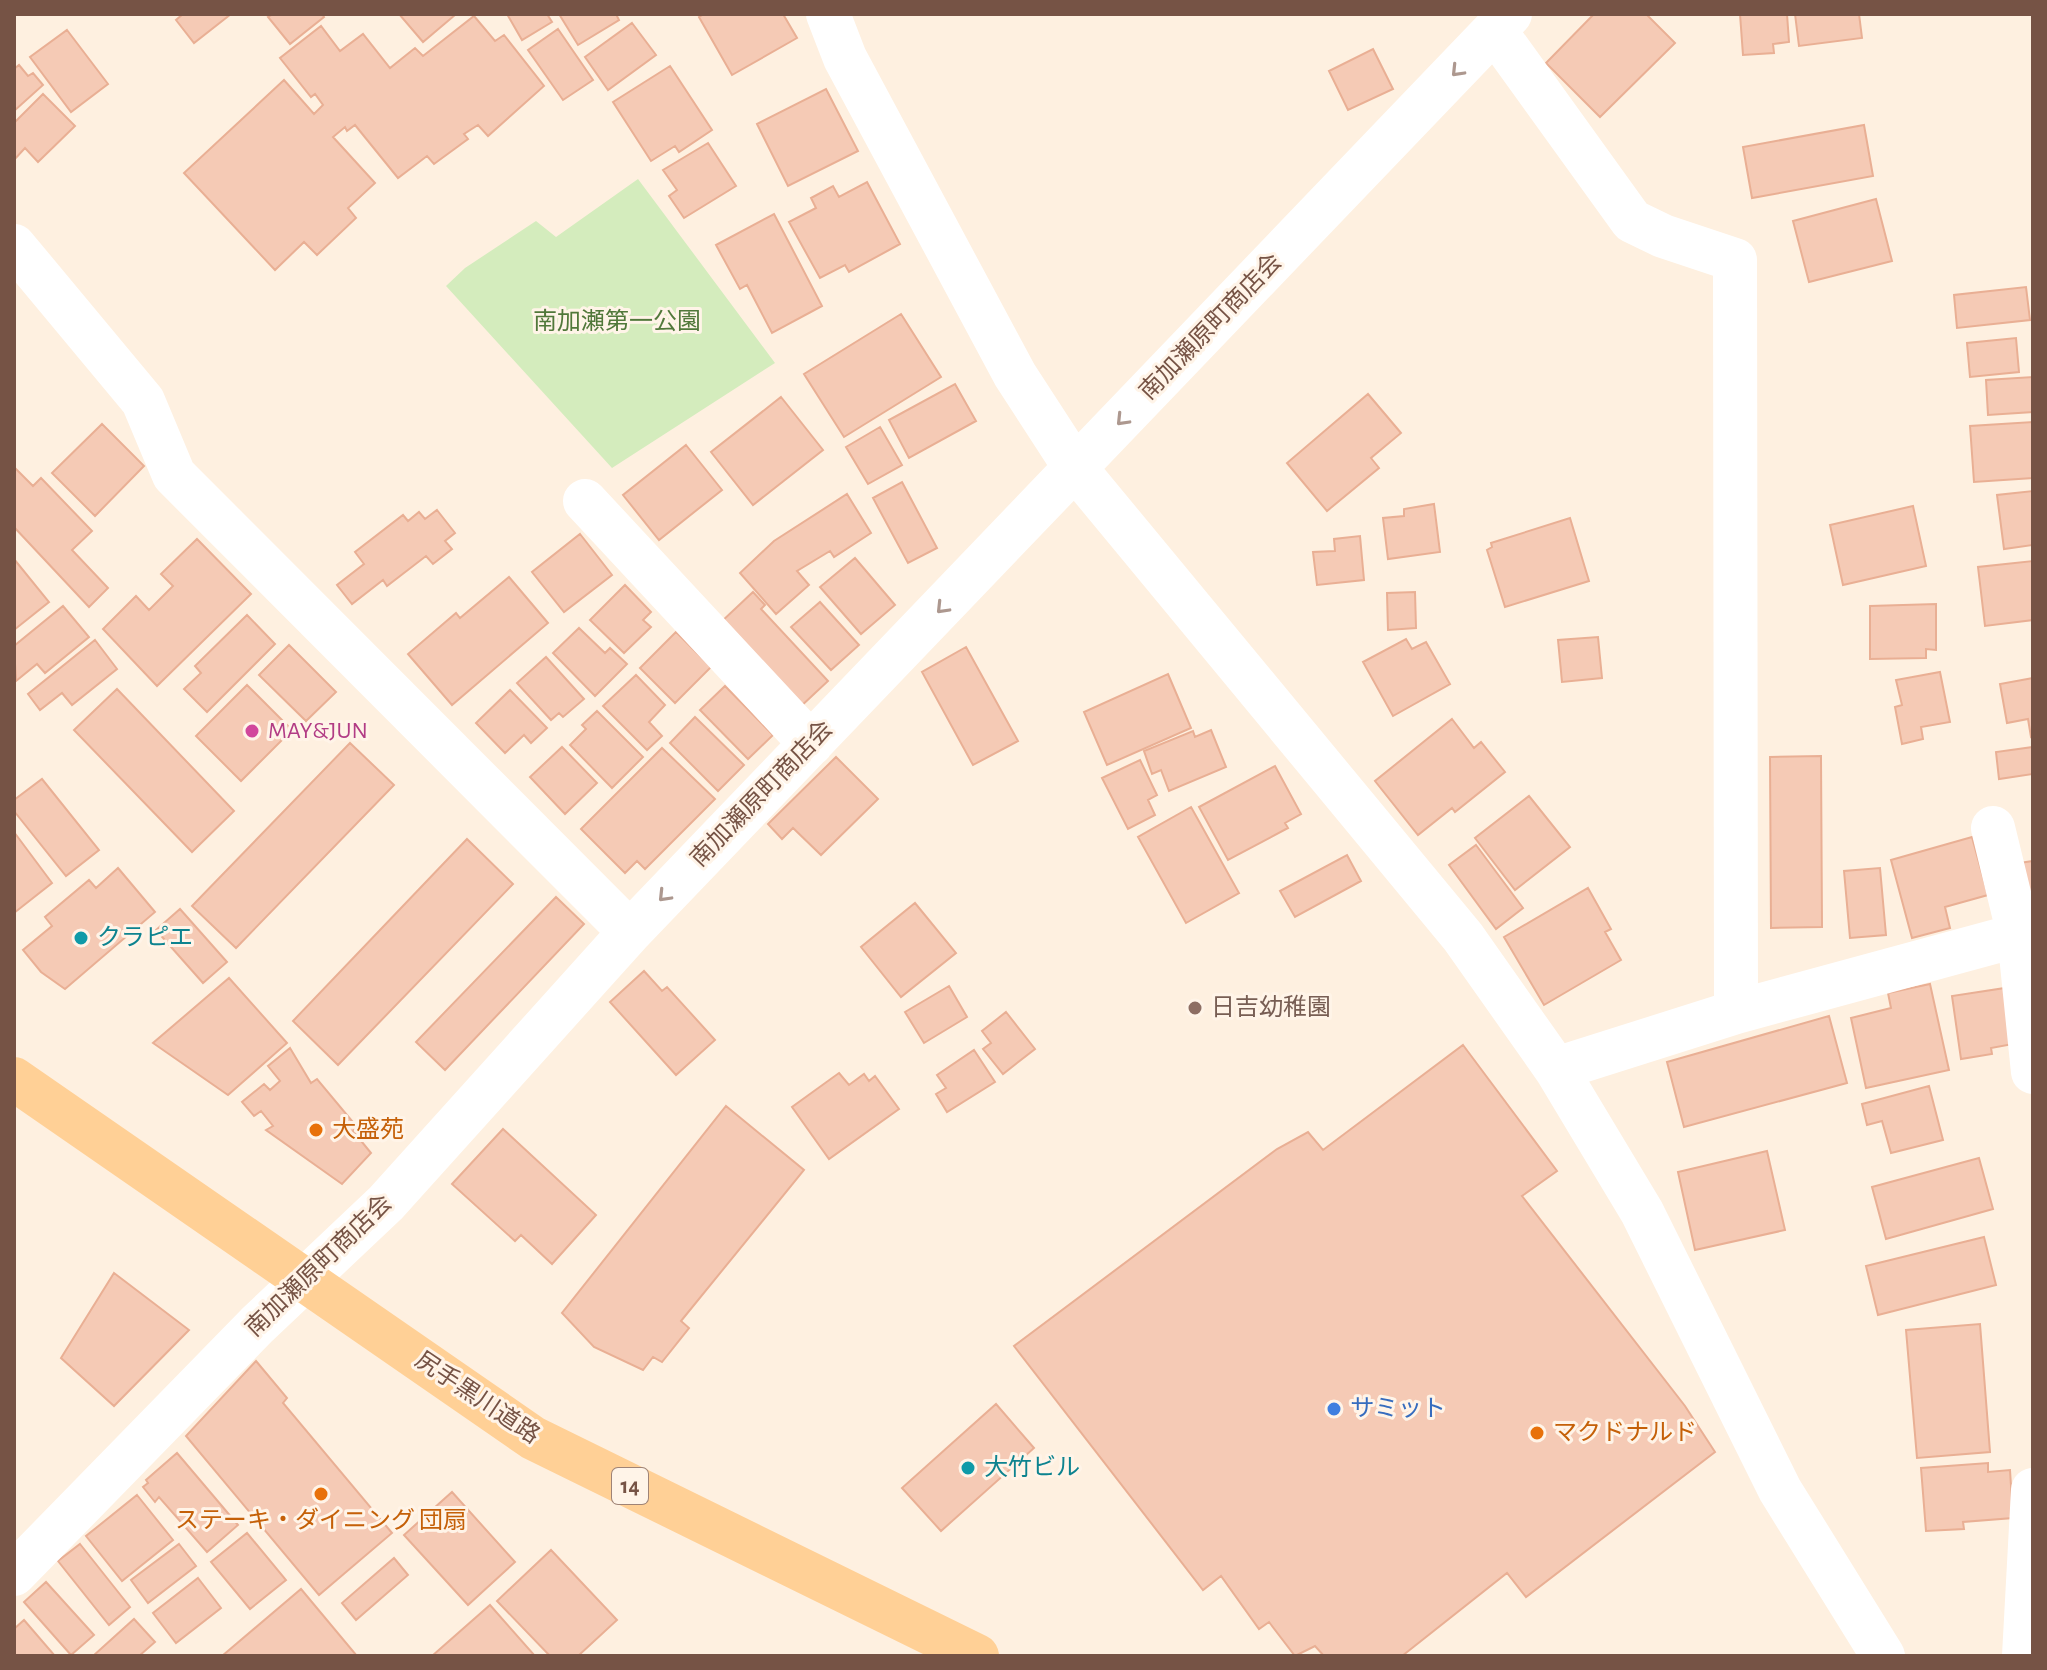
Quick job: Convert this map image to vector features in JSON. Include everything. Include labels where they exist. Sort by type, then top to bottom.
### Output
[{"type":"main road","name":"尻手黒川道路","points":[[14,1079],[306,1278],[533,1438],[977,1656]]},
{"type":"street","points":[[828,14],[845,58],[1015,375],[1076,469],[1463,937],[1556,1069],[1642,1212],[1780,1490],[1883,1656]]},
{"type":"street","points":[[1503,22],[1632,221],[1663,236],[1735,260],[1736,1012]]},
{"type":"street","name":"南加瀬原町商店会","points":[[14,1574],[306,1278],[386,1203],[630,932],[1503,22]]},
{"type":"street","points":[[14,246],[143,401],[174,475],[630,932]]},
{"type":"street","points":[[585,501],[811,744]]},
{"type":"street","points":[[1993,828],[2019,935],[2033,1072]]},
{"type":"street","points":[[1556,1069],[1736,1012],[2019,935]]},
{"type":"street","points":[[2024,1656],[2033,1490]]},
{"type":"green space","name":"南加瀬第一公園","points":[[638,179],[775,363],[612,468],[446,286],[465,268],[536,221],[556,237]]},
{"type":"building","points":[[183,14],[231,14],[194,43],[176,20]]},
{"type":"building","points":[[273,14],[322,14],[324,17],[290,44],[268,17]]},
{"type":"building","points":[[399,14],[454,14],[455,15],[423,42]]},
{"type":"building","points":[[507,14],[547,14],[552,22],[522,40]]},
{"type":"building","points":[[559,14],[616,14],[619,20],[578,45]]},
{"type":"building","points":[[704,14],[783,14],[797,38],[732,75],[699,17]]},
{"type":"building","points":[[1594,14],[1646,14],[1675,43],[1600,117],[1546,63]]},
{"type":"building","points":[[1740,14],[1787,14],[1789,42],[1773,44],[1774,53],[1743,55]]},
{"type":"building","points":[[1795,14],[1859,14],[1862,38],[1799,46]]},
{"type":"building","points":[[474,16],[495,41],[504,35],[544,86],[488,136],[478,125],[464,134],[468,139],[434,164],[427,156],[398,178],[355,125],[347,131],[345,127],[333,137],[375,183],[348,208],[356,218],[317,255],[304,242],[275,270],[184,173],[284,80],[314,114],[323,105],[315,94],[311,97],[280,58],[321,26],[340,51],[363,34],[390,68],[415,48],[423,56]]},
{"type":"building","points":[[632,23],[656,55],[608,90],[585,57]]},
{"type":"building","points":[[558,29],[593,80],[563,100],[528,50]]},
{"type":"building","points":[[67,30],[108,84],[71,112],[30,57]]},
{"type":"building","points":[[1373,49],[1393,89],[1348,110],[1329,71]]},
{"type":"building","points":[[19,65],[28,76],[33,73],[43,85],[14,111],[14,69]]},
{"type":"building","points":[[670,66],[712,130],[679,152],[675,146],[651,161],[613,102]]},
{"type":"building","points":[[826,89],[858,151],[788,186],[757,124]]},
{"type":"building","points":[[43,94],[75,126],[38,162],[25,148],[14,160],[14,123]]},
{"type":"building","points":[[1864,125],[1873,176],[1752,198],[1743,147]]},
{"type":"building","points":[[708,143],[736,186],[684,218],[669,196],[677,190],[663,170]]},
{"type":"building","points":[[867,182],[900,244],[849,272],[845,265],[820,278],[789,222],[816,208],[811,198],[833,186],[839,197]]},
{"type":"building","points":[[1876,199],[1892,261],[1809,282],[1793,221]]},
{"type":"building","points":[[774,214],[822,306],[772,333],[747,285],[740,289],[716,245]]},
{"type":"building","points":[[2026,287],[2030,320],[1957,328],[1954,295]]},
{"type":"building","points":[[901,314],[941,377],[844,437],[804,374]]},
{"type":"building","points":[[2016,338],[2019,372],[1970,377],[1967,343]]},
{"type":"building","points":[[2033,377],[2033,412],[1988,415],[1986,380]]},
{"type":"building","points":[[955,384],[976,421],[909,458],[889,420]]},
{"type":"building","points":[[1368,394],[1401,433],[1371,458],[1379,468],[1327,511],[1287,463]]},
{"type":"building","points":[[781,397],[823,450],[753,505],[711,452]]},
{"type":"building","points":[[2033,422],[2033,478],[1974,482],[1970,426]]},
{"type":"building","points":[[102,424],[144,466],[95,516],[52,473]]},
{"type":"building","points":[[880,427],[902,465],[868,484],[846,447]]},
{"type":"building","points":[[686,445],[722,490],[659,540],[623,495]]},
{"type":"building","points":[[14,467],[33,486],[41,478],[92,531],[72,550],[108,588],[89,607],[14,527]]},
{"type":"building","points":[[902,482],[937,548],[908,563],[873,498]]},
{"type":"building","points":[[2033,491],[2033,545],[2004,549],[1997,495]]},
{"type":"building","points":[[847,494],[871,533],[834,557],[830,551],[797,571],[809,585],[776,614],[740,573],[774,541]]},
{"type":"building","points":[[1434,504],[1440,552],[1388,559],[1383,518],[1404,516],[1404,509]]},
{"type":"building","points":[[1913,506],[1926,566],[1843,585],[1830,525]]},
{"type":"building","points":[[437,510],[455,533],[445,541],[452,549],[433,564],[426,556],[387,586],[383,580],[352,604],[337,585],[364,564],[355,552],[403,515],[408,521],[419,512],[425,519]]},
{"type":"building","points":[[1570,518],[1589,581],[1505,607],[1487,550],[1492,547],[1491,543]]},
{"type":"building","points":[[580,534],[612,575],[564,612],[532,572]]},
{"type":"building","points":[[1360,536],[1364,580],[1317,585],[1313,552],[1335,551],[1334,539]]},
{"type":"building","points":[[197,539],[251,594],[157,686],[103,629],[136,596],[149,610],[173,586],[161,574]]},
{"type":"building","points":[[855,558],[895,605],[861,634],[820,587]]},
{"type":"building","points":[[14,559],[49,602],[14,630]]},
{"type":"building","points":[[2033,561],[2033,620],[1985,626],[1978,567]]},
{"type":"building","points":[[509,577],[548,623],[452,705],[408,654],[456,613],[460,618]]},
{"type":"building","points":[[625,585],[651,612],[643,620],[651,627],[624,653],[590,620]]},
{"type":"building","points":[[753,592],[765,605],[761,609],[828,681],[799,708],[720,623]]},
{"type":"building","points":[[1415,592],[1416,628],[1388,630],[1387,593]]},
{"type":"building","points":[[820,602],[859,645],[831,670],[791,627]]},
{"type":"building","points":[[1936,604],[1936,650],[1926,649],[1926,658],[1870,659],[1870,606]]},
{"type":"building","points":[[63,606],[89,637],[45,673],[37,664],[16,681],[14,646]]},
{"type":"building","points":[[247,615],[275,644],[207,712],[184,689],[201,673],[195,666]]},
{"type":"building","points":[[579,628],[605,653],[610,648],[627,664],[595,696],[553,653]]},
{"type":"building","points":[[676,632],[711,667],[675,703],[640,668]]},
{"type":"building","points":[[1598,637],[1602,678],[1562,682],[1558,640]]},
{"type":"building","points":[[1406,639],[1412,649],[1426,642],[1450,684],[1393,716],[1363,662]]},
{"type":"building","points":[[95,640],[117,669],[72,705],[62,693],[40,710],[28,694]]},
{"type":"building","points":[[289,645],[336,692],[306,721],[259,675]]},
{"type":"building","points":[[966,647],[1018,741],[973,765],[922,672]]},
{"type":"building","points":[[546,657],[584,699],[563,717],[559,713],[551,720],[517,683]]},
{"type":"building","points":[[1940,672],[1950,722],[1921,727],[1923,739],[1902,744],[1895,707],[1902,705],[1896,680]]},
{"type":"building","points":[[1168,674],[1191,728],[1107,765],[1084,712]]},
{"type":"building","points":[[636,675],[665,705],[649,722],[662,736],[647,750],[603,706]]},
{"type":"building","points":[[2033,678],[2031,737],[2028,719],[2007,723],[2000,684]]},
{"type":"building","points":[[247,685],[292,730],[241,781],[196,736]]},
{"type":"building","points":[[725,686],[773,735],[748,759],[700,710]]},
{"type":"building","points":[[117,689],[234,811],[192,852],[74,730]]},
{"type":"building","points":[[510,690],[547,728],[531,743],[524,735],[505,753],[476,723]]},
{"type":"building","points":[[597,711],[643,757],[612,788],[570,745],[586,729],[582,725]]},
{"type":"building","points":[[695,717],[744,765],[718,791],[670,743]]},
{"type":"building","points":[[1452,719],[1474,748],[1481,742],[1505,772],[1455,812],[1452,808],[1418,835],[1375,781]]},
{"type":"building","points":[[1211,730],[1226,767],[1169,791],[1161,770],[1152,774],[1144,751],[1193,731],[1195,737]]},
{"type":"building","points":[[350,743],[394,785],[236,948],[192,906]]},
{"type":"building","points":[[562,747],[597,783],[565,814],[530,777]]},
{"type":"building","points":[[2033,747],[2033,774],[1999,779],[1996,752]]},
{"type":"building","points":[[662,748],[715,799],[645,869],[637,861],[625,873],[581,829]]},
{"type":"building","points":[[1821,756],[1822,927],[1771,928],[1770,757]]},
{"type":"building","points":[[836,757],[878,799],[821,855],[793,828],[782,839],[768,824]]},
{"type":"building","points":[[1140,760],[1157,795],[1148,800],[1155,815],[1128,829],[1102,778]]},
{"type":"building","points":[[1275,766],[1301,814],[1285,823],[1288,828],[1228,860],[1199,807]]},
{"type":"building","points":[[42,779],[99,850],[66,876],[14,811],[14,800]]},
{"type":"building","points":[[1529,796],[1570,847],[1515,890],[1475,838]]},
{"type":"building","points":[[1191,807],[1239,893],[1186,923],[1138,837]]},
{"type":"building","points":[[14,832],[52,883],[14,913]]},
{"type":"building","points":[[1972,837],[1988,895],[1945,907],[1950,928],[1912,938],[1891,860]]},
{"type":"building","points":[[467,839],[513,884],[338,1065],[293,1021]]},
{"type":"building","points":[[1476,845],[1523,908],[1496,929],[1449,865]]},
{"type":"building","points":[[1347,855],[1361,881],[1295,917],[1280,891]]},
{"type":"building","points":[[2033,861],[2033,910],[2019,863]]},
{"type":"building","name":"クラピエ","points":[[118,868],[155,912],[65,989],[41,972],[23,950],[52,926],[45,917],[89,880],[96,888]]},
{"type":"building","points":[[1880,868],[1886,935],[1850,938],[1844,871]]},
{"type":"building","points":[[1588,888],[1611,929],[1605,932],[1621,960],[1544,1005],[1504,937]]},
{"type":"building","points":[[556,897],[584,924],[445,1070],[416,1042]]},
{"type":"building","points":[[915,903],[956,953],[901,997],[861,947]]},
{"type":"building","points":[[180,909],[227,962],[203,983],[156,930]]},
{"type":"building","points":[[644,971],[662,991],[667,987],[715,1040],[676,1075],[610,1002]]},
{"type":"building","points":[[229,978],[287,1043],[228,1095],[153,1043]]},
{"type":"building","points":[[1930,984],[1949,1070],[1866,1088],[1851,1018],[1891,1008],[1888,993]]},
{"type":"building","points":[[949,986],[967,1017],[924,1043],[905,1012]]},
{"type":"building","points":[[2005,988],[2013,1044],[1991,1048],[1992,1054],[1961,1059],[1952,996]]},
{"type":"building","points":[[1006,1012],[1035,1049],[1003,1074],[983,1049],[991,1043],[982,1031]]},
{"type":"building","points":[[1829,1016],[1847,1083],[1684,1127],[1667,1062]]},
{"type":"building","points":[[1463,1045],[1557,1171],[1522,1196],[1685,1406],[1715,1452],[1526,1597],[1507,1573],[1402,1656],[1324,1656],[1315,1646],[1295,1656],[1269,1622],[1259,1629],[1221,1576],[1203,1590],[1014,1346],[1277,1149],[1308,1132],[1323,1150]]},
{"type":"building","points":[[290,1048],[311,1083],[317,1079],[357,1127],[353,1131],[371,1153],[342,1184],[266,1130],[273,1126],[261,1111],[254,1116],[242,1102],[264,1084],[270,1090],[280,1081],[268,1066]]},
{"type":"building","points":[[974,1050],[995,1082],[947,1112],[936,1094],[946,1088],[937,1075]]},
{"type":"building","points":[[839,1073],[849,1085],[864,1074],[869,1081],[875,1076],[899,1109],[829,1159],[792,1107]]},
{"type":"building","points":[[1929,1086],[1943,1140],[1891,1153],[1882,1121],[1867,1125],[1862,1104]]},
{"type":"building","points":[[726,1106],[804,1170],[681,1321],[689,1328],[662,1362],[653,1357],[643,1370],[594,1347],[562,1313]]},
{"type":"building","points":[[503,1129],[596,1215],[552,1264],[521,1235],[515,1241],[452,1184]]},
{"type":"building","points":[[1767,1151],[1785,1230],[1695,1250],[1678,1172]]},
{"type":"building","points":[[1979,1158],[1993,1209],[1886,1239],[1872,1187]]},
{"type":"building","points":[[1984,1237],[1996,1285],[1878,1315],[1866,1266]]},
{"type":"building","points":[[114,1273],[189,1330],[114,1406],[61,1358]]},
{"type":"building","points":[[1980,1324],[1990,1452],[1917,1458],[1906,1330]]},
{"type":"building","points":[[256,1361],[287,1398],[283,1403],[392,1533],[319,1595],[186,1436]]},
{"type":"building","name":"大竹ビル","points":[[996,1404],[1034,1448],[941,1531],[902,1488]]},
{"type":"building","points":[[177,1453],[238,1525],[207,1552],[159,1497],[155,1502],[143,1487],[148,1483],[146,1480]]},
{"type":"building","points":[[1988,1463],[1988,1472],[2010,1470],[2013,1518],[1963,1522],[1964,1529],[1926,1531],[1921,1468]]},
{"type":"building","points":[[452,1492],[515,1562],[468,1605],[404,1535]]},
{"type":"building","points":[[137,1495],[173,1540],[122,1581],[86,1536]]},
{"type":"building","points":[[247,1533],[286,1580],[250,1609],[211,1562]]},
{"type":"building","points":[[80,1544],[130,1607],[109,1625],[58,1561]]},
{"type":"building","points":[[179,1544],[196,1566],[148,1603],[131,1580]]},
{"type":"building","points":[[551,1550],[617,1620],[578,1656],[550,1656],[497,1601]]},
{"type":"building","points":[[394,1558],[408,1575],[356,1620],[342,1603]]},
{"type":"building","points":[[198,1578],[221,1608],[176,1643],[153,1613]]},
{"type":"building","points":[[46,1582],[94,1635],[71,1655],[24,1602]]},
{"type":"building","points":[[301,1589],[357,1656],[222,1656]]},
{"type":"building","points":[[490,1605],[535,1656],[432,1656]]},
{"type":"building","points":[[134,1619],[155,1642],[139,1656],[93,1656]]},
{"type":"building","points":[[24,1620],[55,1656],[14,1656],[14,1629]]},
{"type":"place","name":"MAY&JUN","points":[[252,731]]},
{"type":"place","name":"クラピエ","points":[[81,938]]},
{"type":"place","name":"日吉幼稚園","points":[[1195,1008]]},
{"type":"place","name":"大盛苑","points":[[316,1130]]},
{"type":"place","name":"サミット","points":[[1334,1409]]},
{"type":"place","name":"マクドナルド","points":[[1537,1433]]},
{"type":"place","name":"大竹ビル","points":[[968,1468]]},
{"type":"place","name":"ステーキ・ダイニング 団扇","points":[[321,1494]]}]
